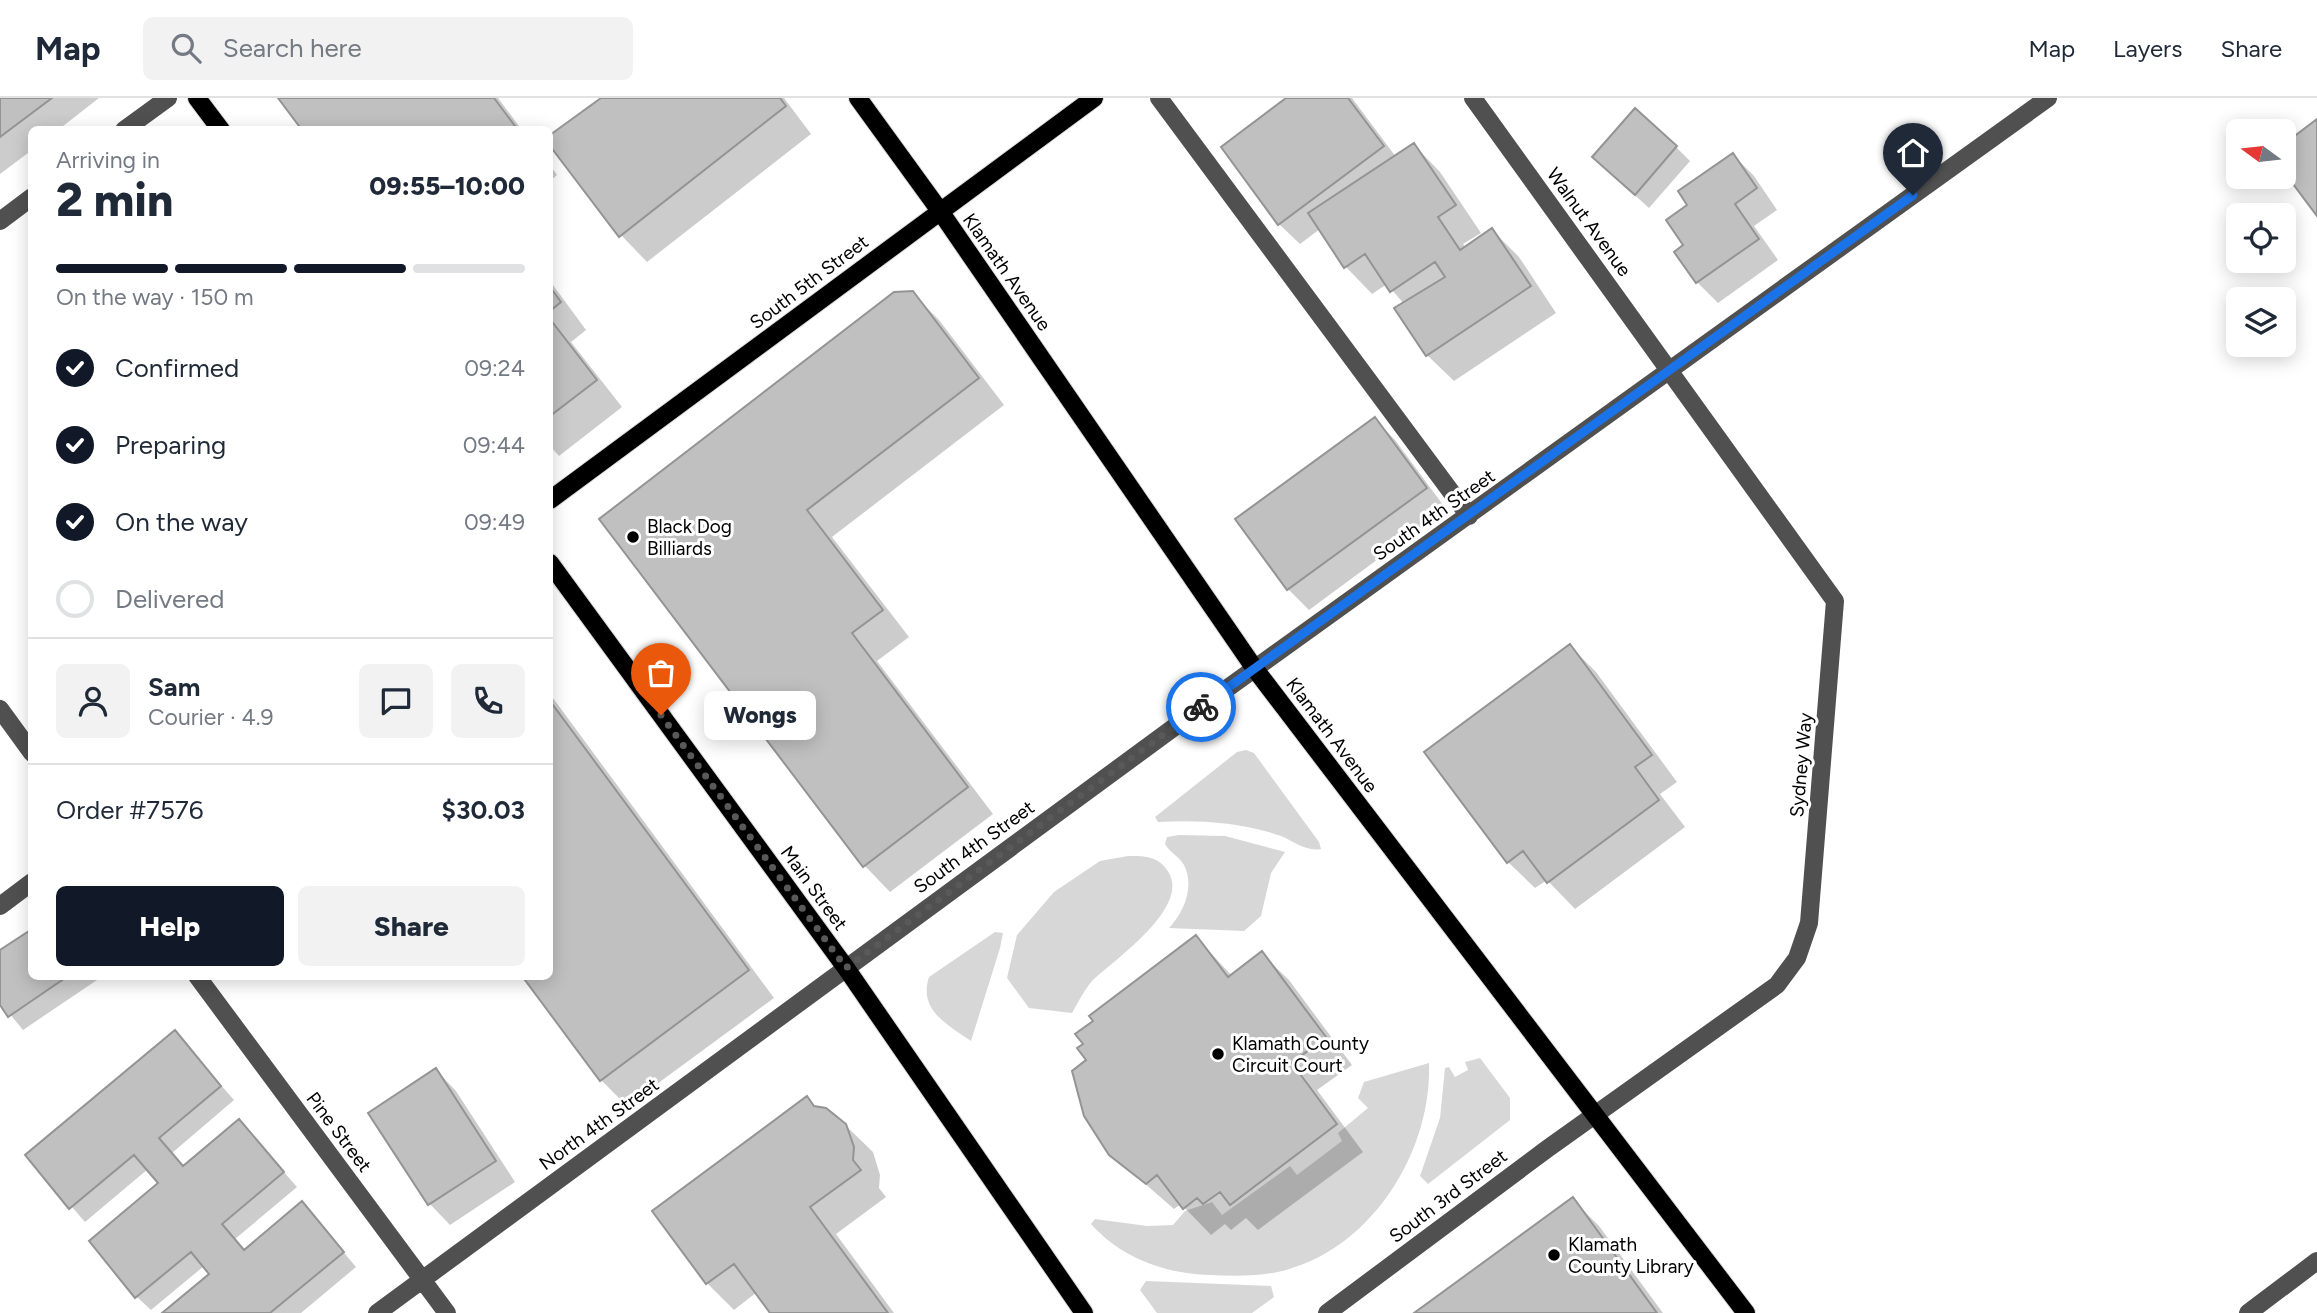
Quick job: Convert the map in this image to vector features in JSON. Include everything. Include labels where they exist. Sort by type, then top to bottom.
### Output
[{"type":"main road","points":[[197,98],[218,126]]},
{"type":"main road","name":"Klamath Avenue","points":[[858,98],[940,211],[1255,669],[1746,1313]]},
{"type":"main road","name":"South 5th Street","points":[[553,498],[1094,98]]},
{"type":"main road","name":"Main Street","points":[[553,567],[846,968],[1084,1313]]},
{"type":"street","points":[[130,126],[168,98]]},
{"type":"street","points":[[1159,98],[1469,516]]},
{"type":"street","name":"Walnut Avenue","points":[[1473,98],[1669,371]]},
{"type":"street","name":"South 4th Street","points":[[846,968],[1255,669],[2048,98]]},
{"type":"street","points":[[0,220],[28,200]]},
{"type":"street","name":"Sydney Way","points":[[1596,1115],[1777,985],[1797,958],[1809,923],[1835,601],[1669,371]]},
{"type":"street","points":[[0,709],[28,748]]},
{"type":"street","points":[[0,906],[28,886]]},
{"type":"street","name":"North 4th Street","points":[[377,1313],[846,968]]},
{"type":"street","name":"Pine Street","points":[[200,980],[447,1313]]},
{"type":"street","name":"South 3rd Street","points":[[1327,1313],[1596,1115]]},
{"type":"street","points":[[2248,1313],[2317,1261]]},
{"type":"shaded area","points":[[1246,750],[1254,753],[1319,842],[1321,849],[1305,848],[1266,831],[1235,825],[1189,821],[1158,822],[1155,817],[1237,752]]},
{"type":"shaded area","points":[[1225,836],[1285,852],[1271,873],[1261,916],[1244,931],[1169,928],[1183,907],[1188,890],[1184,865],[1165,844],[1167,837]]},
{"type":"shaded area","points":[[1128,856],[1152,858],[1161,863],[1169,873],[1172,887],[1168,902],[1159,917],[1146,933],[1092,981],[1072,1013],[1029,1008],[1007,978],[1017,935],[1054,892],[1100,861]]},
{"type":"shaded area","points":[[995,932],[1003,933],[1000,948],[971,1041],[931,1008],[927,989],[929,977]]},
{"type":"shaded area","points":[[1480,1058],[1510,1098],[1510,1120],[1428,1184],[1420,1176],[1440,1118],[1445,1068],[1449,1067],[1455,1077],[1468,1070],[1465,1062]]},
{"type":"shaded area","points":[[1429,1063],[1427,1096],[1409,1159],[1372,1216],[1348,1238],[1320,1256],[1289,1269],[1270,1273],[1240,1276],[1193,1274],[1161,1267],[1130,1255],[1091,1224],[1095,1219],[1147,1226],[1173,1225],[1185,1211],[1212,1202],[1222,1215],[1290,1166],[1297,1175],[1342,1141],[1338,1133],[1368,1108],[1358,1098],[1364,1082]]},
{"type":"shaded area","points":[[1146,1281],[1271,1286],[1274,1297],[1252,1313],[1157,1313],[1140,1290]]},
{"type":"building","points":[[0,98],[52,98],[0,137]]},
{"type":"building","points":[[278,98],[494,98],[515,126],[299,126]]},
{"type":"building","points":[[601,98],[780,98],[786,106],[619,237],[553,150],[553,133]]},
{"type":"building","points":[[1286,98],[1348,98],[1384,146],[1278,225],[1221,147]]},
{"type":"building","points":[[1635,108],[1677,146],[1635,195],[1592,157]]},
{"type":"building","points":[[2317,119],[2317,216],[2296,188],[2296,135]]},
{"type":"building","points":[[1414,143],[1456,205],[1438,217],[1460,250],[1492,228],[1531,286],[1426,356],[1394,308],[1445,277],[1435,262],[1390,292],[1365,254],[1344,268],[1308,213]]},
{"type":"building","points":[[1733,153],[1757,188],[1735,204],[1759,239],[1696,283],[1674,252],[1683,245],[1666,220],[1687,205],[1678,191]]},
{"type":"building","points":[[553,291],[561,302],[553,309]]},
{"type":"building","points":[[913,291],[979,378],[807,510],[883,610],[852,633],[968,787],[863,867],[599,519],[894,292]]},
{"type":"building","points":[[553,323],[597,380],[553,414]]},
{"type":"building","points":[[1375,417],[1427,488],[1287,590],[1235,519]]},
{"type":"building","points":[[1570,644],[1652,755],[1635,767],[1659,800],[1547,883],[1523,851],[1507,863],[1424,752]]},
{"type":"building","points":[[553,705],[749,970],[600,1081],[525,980],[553,980]]},
{"type":"building","points":[[28,932],[28,980],[62,980],[8,1017],[0,1005],[0,950]]},
{"type":"building","points":[[1196,935],[1228,977],[1262,951],[1326,1037],[1292,1063],[1337,1124],[1230,1205],[1220,1192],[1203,1204],[1197,1198],[1183,1209],[1157,1175],[1146,1184],[1109,1155],[1084,1116],[1072,1071],[1086,1060],[1077,1048],[1083,1044],[1075,1034],[1093,1021],[1089,1016]]},
{"type":"building","points":[[175,1030],[221,1086],[159,1138],[183,1166],[239,1119],[284,1172],[222,1224],[244,1250],[302,1201],[344,1252],[270,1313],[162,1313],[209,1274],[191,1252],[135,1298],[89,1241],[158,1183],[134,1155],[69,1209],[25,1155]]},
{"type":"building","points":[[436,1068],[496,1161],[428,1205],[368,1113]]},
{"type":"building","points":[[807,1096],[814,1106],[826,1108],[846,1124],[854,1147],[853,1160],[861,1170],[810,1207],[888,1313],[770,1313],[734,1264],[706,1284],[652,1211]]},
{"type":"building","name":"Klamath County Library","points":[[1573,1197],[1657,1313],[1414,1313]]},
{"type":"way so far","points":[[661,715],[846,968],[1201,707]]},
{"type":"place","name":"Black Dog Billiards","points":[[633,537]]},
{"type":"place","name":"Wongs","points":[[661,715]]},
{"type":"place","name":"Klamath County Circuit Court","points":[[1218,1054]]},
{"type":"place","name":"Klamath County Library","points":[[1554,1255]]},
{"type":"route","points":[[1201,707],[1628,403],[1913,195]]}]
